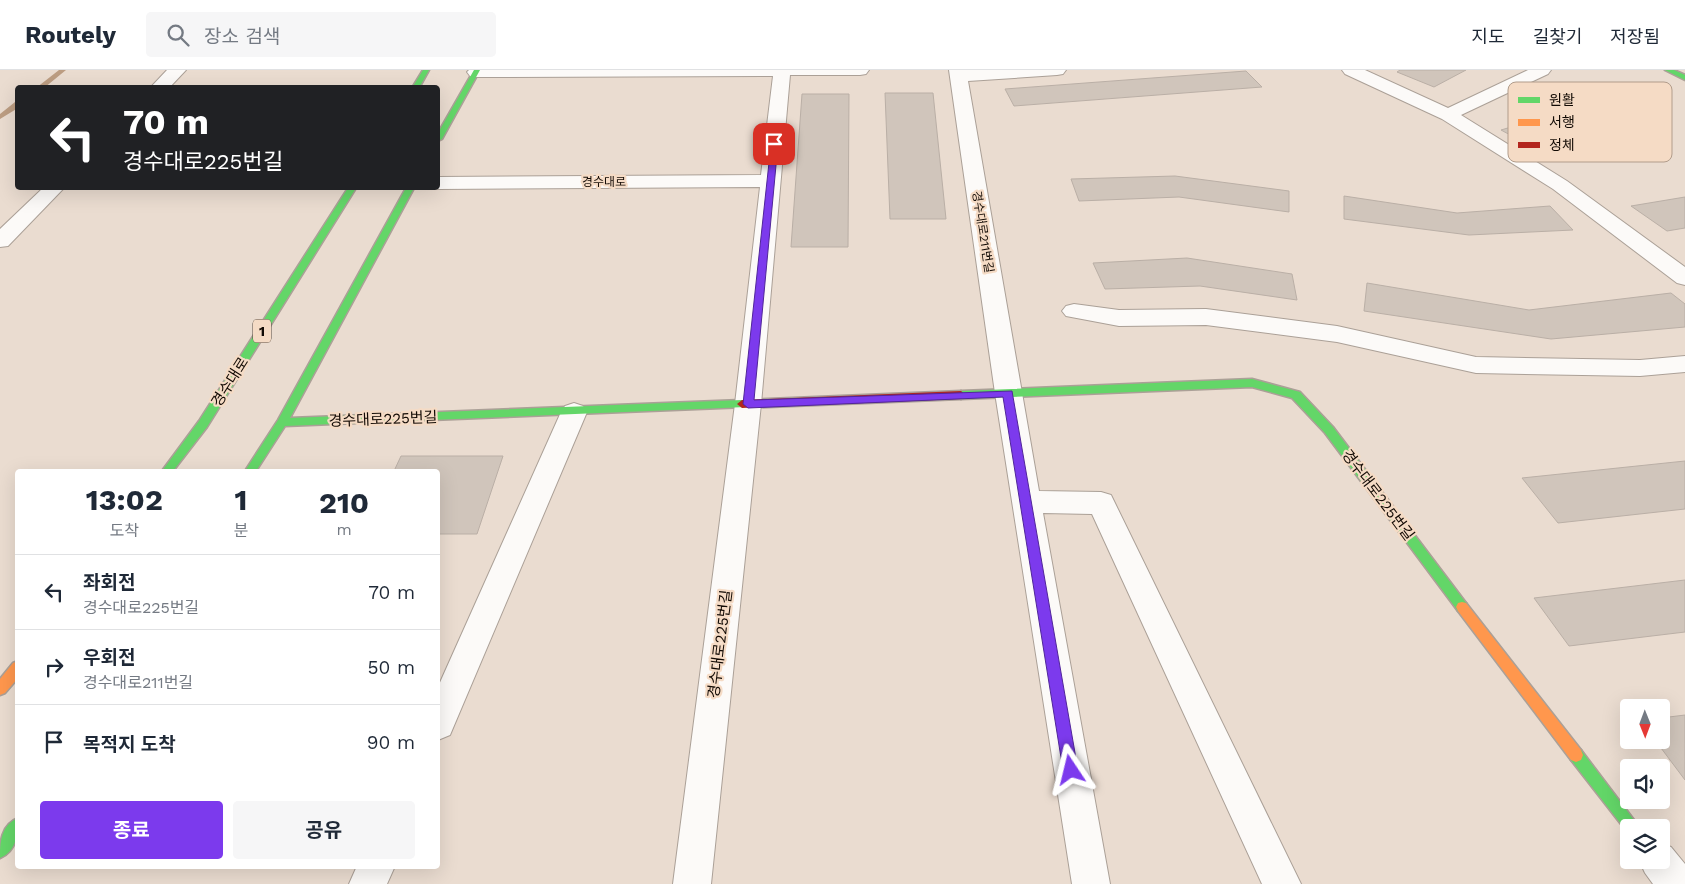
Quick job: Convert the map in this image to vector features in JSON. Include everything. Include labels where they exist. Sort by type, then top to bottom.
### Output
[{"type":"street","points":[[161,85],[177,70]]},
{"type":"street","points":[[417,85],[426,70]]},
{"type":"street","points":[[748,404],[782,70]]},
{"type":"street","points":[[440,135],[476,71],[860,70]]},
{"type":"street","points":[[958,74],[1057,70]]},
{"type":"street","points":[[1351,70],[1448,115],[1508,152]]},
{"type":"street","points":[[1517,82],[1542,70]]},
{"type":"street","points":[[1668,70],[1685,78]]},
{"type":"street","name":"경수대로211번길","points":[[958,74],[1008,393]]},
{"type":"street","points":[[1448,115],[1508,86]]},
{"type":"street","points":[[1523,162],[1560,185],[1685,278]]},
{"type":"street","name":"경수대로","points":[[440,183],[771,182]]},
{"type":"street","points":[[0,240],[52,190]]},
{"type":"street","name":"경수대로","points":[[169,469],[203,424],[351,190]]},
{"type":"street","points":[[251,469],[282,422],[409,190]]},
{"type":"street","points":[[1074,311],[1119,318],[1206,317],[1328,332],[1476,365],[1640,368],[1685,364]]},
{"type":"street","name":"경수대로225번길","points":[[282,422],[574,412],[1252,383],[1296,395],[1329,430],[1485,638],[1626,819]]},
{"type":"street","points":[[1008,393],[1091,884]]},
{"type":"street","name":"경수대로225번길","points":[[692,884],[748,404]]},
{"type":"street","points":[[440,719],[574,412]]},
{"type":"street","points":[[1026,502],[1101,503],[1282,884]]},
{"type":"street","points":[[0,690],[15,671]]},
{"type":"street","points":[[0,850],[15,829]]},
{"type":"street","points":[[368,884],[375,869]]},
{"type":"street","points":[[1665,869],[1677,884]]},
{"type":"building","points":[[1400,70],[1466,70],[1434,87],[1397,72]]},
{"type":"building","points":[[1246,71],[1262,87],[1014,106],[1005,89]]},
{"type":"building","points":[[885,93],[933,93],[946,219],[890,219]]},
{"type":"building","points":[[802,94],[849,94],[848,247],[791,247]]},
{"type":"building","points":[[1508,128],[1508,134],[1501,130]]},
{"type":"building","points":[[1175,176],[1289,191],[1289,212],[1179,197],[1079,201],[1071,179]]},
{"type":"building","points":[[1344,196],[1457,213],[1550,206],[1573,230],[1469,235],[1344,219]]},
{"type":"building","points":[[1685,197],[1685,228],[1667,231],[1631,206]]},
{"type":"building","points":[[1187,258],[1292,274],[1297,300],[1200,286],[1105,289],[1093,263]]},
{"type":"building","points":[[1367,283],[1529,310],[1671,293],[1685,304],[1685,327],[1551,339],[1364,311]]},
{"type":"building","points":[[401,456],[503,456],[477,534],[440,534],[440,469],[395,469]]},
{"type":"building","points":[[1685,461],[1685,509],[1558,523],[1522,478]]},
{"type":"building","points":[[1685,580],[1685,632],[1569,646],[1534,598]]},
{"type":"building","points":[[1685,715],[1685,780],[1662,749],[1670,749],[1670,717]]},
{"type":"waterway","points":[[43,85],[63,70]]},
{"type":"waterway","points":[[0,117],[15,106]]},
{"type":"traffic: fast","points":[[417,85],[426,70]]},
{"type":"traffic: fast","points":[[440,135],[477,70]]},
{"type":"traffic: fast","points":[[1668,70],[1685,78]]},
{"type":"traffic: fast","points":[[169,469],[203,424],[351,190]]},
{"type":"traffic: fast","points":[[251,469],[282,422],[409,190]]},
{"type":"traffic: fast","points":[[961,395],[1252,383],[1296,395],[1329,430],[1462,607]]},
{"type":"traffic: fast","points":[[282,422],[742,404]]},
{"type":"traffic: fast","points":[[1576,755],[1626,819]]},
{"type":"traffic: fast","points":[[0,850],[15,829]]},
{"type":"traffic: slow","points":[[1462,607],[1576,755]]},
{"type":"traffic: slow","points":[[0,689],[15,671]]},
{"type":"traffic: jam","points":[[742,404],[961,395]]},
{"type":"route","points":[[774,144],[748,404],[1008,393],[1071,770]]}]
